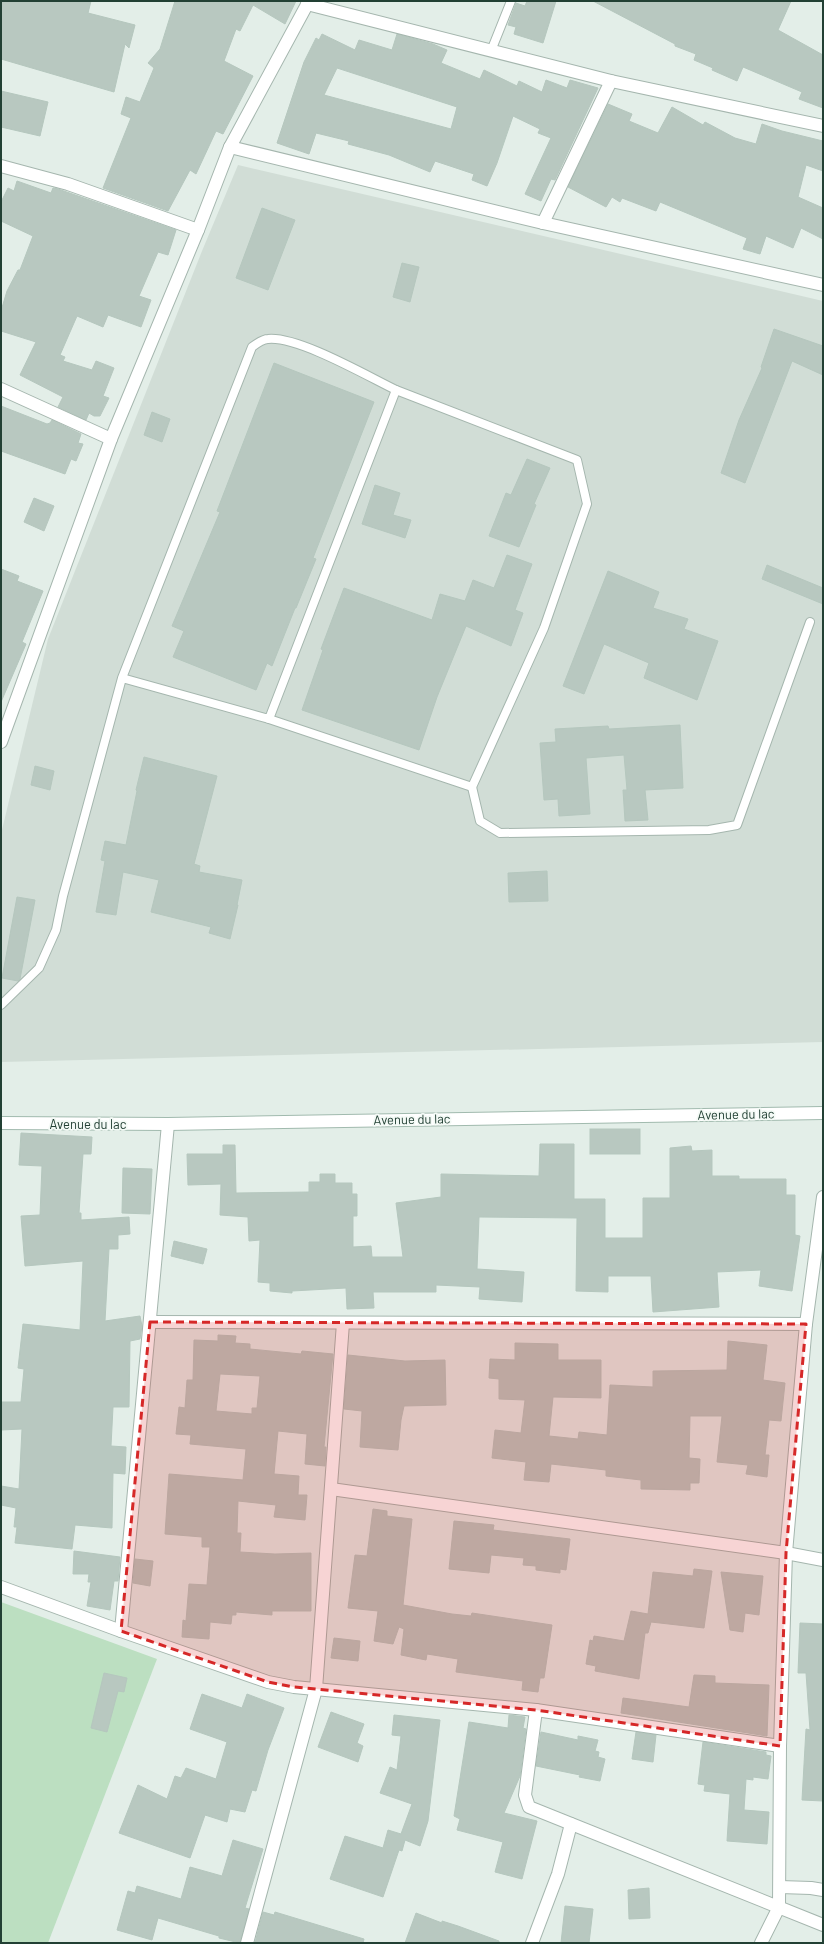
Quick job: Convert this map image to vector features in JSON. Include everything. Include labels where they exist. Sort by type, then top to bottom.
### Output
[{"type":"street","points":[[1,741],[111,439],[198,230],[230,147],[308,2],[491,51],[611,81],[823,126]]},
{"type":"street","points":[[543,223],[611,81]]},
{"type":"street","points":[[230,147],[543,223],[823,285]]},
{"type":"street","points":[[1,166],[68,184],[198,230]]},
{"type":"street","points":[[1,389],[111,439]]},
{"type":"street","name":"Avenue du lac","points":[[1,1123],[168,1124],[551,1116],[823,1113]]},
{"type":"street","points":[[121,1631],[168,1124]]},
{"type":"street","points":[[762,1943],[779,1907],[780,1746],[786,1553],[806,1324],[823,1197]]},
{"type":"street","points":[[150,1322],[806,1324]]},
{"type":"street","points":[[246,1943],[316,1689],[343,1323]]},
{"type":"street","points":[[331,1489],[786,1553],[823,1560]]},
{"type":"street","points":[[1,1587],[121,1631],[268,1682],[294,1687],[536,1710],[780,1746]]},
{"type":"street","points":[[536,1710],[526,1801],[528,1807],[823,1925]]},
{"type":"street","points":[[532,1943],[558,1874],[571,1824]]},
{"type":"street","points":[[780,1887],[823,1890]]},
{"type":"lane","points":[[491,51],[511,1]]},
{"type":"lane","points":[[1,1005],[39,968],[56,930],[63,896],[122,678],[252,347],[267,339],[289,341],[330,358],[396,390],[577,460],[587,504],[544,628],[472,787],[480,821],[500,833],[709,830],[737,825],[810,622]]},
{"type":"lane","points":[[269,719],[396,390]]},
{"type":"lane","points":[[122,678],[269,719],[472,787]]},
{"type":"highlighted area","points":[[150,1322],[806,1324],[786,1553],[780,1746],[536,1710],[294,1687],[268,1682],[121,1631]]},
{"type":"shaded area","points":[[238,165],[823,301],[823,1042],[1,1062],[1,834],[48,639],[202,251]]},
{"type":"green space","points":[[1,1602],[157,1659],[48,1943],[1,1943]]},
{"type":"building","points":[[1,1],[91,1],[88,13],[135,25],[129,48],[125,44],[114,92],[1,59]]},
{"type":"building","points":[[175,1],[296,1],[285,24],[253,5],[240,31],[236,29],[224,61],[253,76],[223,134],[216,131],[196,174],[190,170],[168,211],[103,188],[131,118],[121,114],[126,97],[140,102],[154,68],[148,63],[160,49]]},
{"type":"building","points":[[527,1],[556,1],[543,43],[514,34],[516,27],[508,25],[516,3],[525,6]]},
{"type":"building","points":[[593,1],[791,1],[778,30],[823,55],[823,108],[799,99],[802,92],[743,67],[737,81],[712,70],[713,68],[694,60],[696,54],[675,46],[675,44]]},
{"type":"building","points":[[322,34],[355,50],[359,40],[392,50],[397,34],[433,44],[447,50],[441,63],[480,79],[484,70],[517,86],[519,81],[542,92],[546,80],[567,88],[570,80],[598,88],[555,180],[551,179],[541,201],[525,194],[551,138],[538,133],[540,129],[513,116],[497,163],[487,186],[472,180],[474,174],[435,161],[430,172],[389,155],[348,144],[349,141],[316,133],[309,154],[277,143],[304,62],[316,38],[319,40]],"holes":[[[337,68],[457,107],[451,129],[324,95]]]},
{"type":"building","points":[[1,91],[48,102],[40,136],[1,127]]},
{"type":"building","points":[[608,104],[632,114],[629,121],[658,133],[672,107],[703,125],[705,122],[735,138],[756,144],[762,124],[782,131],[823,141],[823,171],[806,165],[798,197],[823,208],[823,239],[801,228],[793,248],[766,236],[760,254],[743,249],[747,238],[660,202],[656,211],[622,198],[620,202],[612,197],[606,207],[568,187]]},
{"type":"building","points":[[17,181],[51,193],[53,188],[58,189],[176,230],[168,255],[158,252],[139,296],[151,300],[141,327],[108,315],[103,327],[77,316],[60,355],[65,357],[63,361],[92,370],[96,361],[114,368],[103,396],[109,398],[100,416],[94,416],[89,413],[86,420],[58,407],[63,397],[20,375],[36,342],[1,331],[1,311],[7,291],[18,270],[20,270],[33,236],[1,221],[1,202],[8,188],[14,191]]},
{"type":"building","points":[[262,208],[295,220],[268,290],[236,278]]},
{"type":"building","points":[[402,263],[419,267],[410,302],[393,297]]},
{"type":"building","points":[[774,329],[823,346],[823,375],[792,361],[745,483],[721,473],[739,420],[762,368],[761,367]]},
{"type":"building","points":[[274,363],[374,402],[313,558],[316,559],[296,608],[272,666],[267,663],[256,690],[173,657],[184,631],[172,626],[220,512],[217,511]]},
{"type":"building","points":[[1,406],[47,424],[52,420],[81,434],[78,443],[83,444],[76,461],[71,459],[65,474],[1,451]]},
{"type":"building","points":[[152,412],[170,419],[162,442],[144,435]]},
{"type":"building","points":[[527,459],[550,468],[534,504],[536,505],[519,547],[489,536],[506,493],[511,495]]},
{"type":"building","points":[[375,485],[400,493],[393,515],[411,520],[405,538],[362,524]]},
{"type":"building","points":[[34,498],[54,506],[44,531],[24,522]]},
{"type":"building","points":[[507,555],[532,564],[515,610],[523,613],[511,646],[466,626],[437,697],[419,750],[302,710],[323,650],[321,649],[344,588],[432,620],[440,594],[465,601],[473,580],[494,588]]},
{"type":"building","points":[[767,565],[823,588],[823,604],[762,579]]},
{"type":"building","points":[[1,569],[19,576],[17,581],[43,591],[22,642],[26,644],[1,702]]},
{"type":"building","points":[[608,571],[659,592],[653,608],[688,619],[684,629],[718,641],[697,700],[644,678],[649,663],[604,644],[584,694],[563,686]]},
{"type":"building","points":[[680,725],[683,788],[645,790],[648,820],[625,821],[623,790],[627,790],[624,755],[586,758],[590,814],[559,816],[558,799],[544,800],[540,743],[556,742],[555,729],[608,726],[609,729]]},
{"type":"building","points":[[144,757],[217,776],[194,864],[200,866],[199,872],[242,880],[230,939],[209,933],[211,927],[151,912],[159,880],[123,872],[116,915],[96,912],[105,861],[101,860],[105,841],[126,845],[136,790]]},
{"type":"building","points":[[35,766],[54,771],[50,790],[31,785]]},
{"type":"building","points":[[547,871],[548,901],[509,902],[508,873]]},
{"type":"building","points":[[17,897],[35,900],[20,979],[18,981],[2,978]]},
{"type":"building","points":[[590,1129],[640,1129],[640,1154],[590,1154]]},
{"type":"building","points":[[21,1133],[92,1137],[91,1154],[83,1154],[79,1213],[81,1213],[81,1220],[129,1217],[130,1234],[118,1235],[118,1249],[109,1249],[105,1321],[140,1316],[142,1326],[140,1339],[130,1341],[129,1407],[113,1407],[111,1446],[126,1447],[125,1474],[113,1473],[112,1528],[75,1525],[72,1549],[15,1543],[17,1527],[14,1527],[16,1508],[1,1505],[1,1486],[19,1489],[22,1429],[1,1430],[1,1402],[21,1402],[24,1369],[18,1368],[23,1324],[80,1330],[83,1261],[25,1266],[21,1216],[40,1215],[42,1166],[19,1165]]},
{"type":"building","points":[[540,1144],[574,1144],[574,1199],[605,1199],[605,1238],[643,1238],[643,1198],[670,1198],[670,1148],[691,1146],[692,1151],[712,1150],[712,1176],[739,1176],[739,1179],[786,1179],[786,1195],[795,1195],[795,1235],[800,1236],[792,1291],[759,1286],[761,1270],[717,1272],[719,1307],[653,1312],[651,1276],[608,1276],[608,1292],[576,1291],[577,1218],[479,1217],[477,1269],[524,1272],[522,1302],[479,1299],[480,1287],[436,1285],[436,1292],[373,1292],[374,1308],[347,1309],[346,1288],[292,1291],[292,1293],[270,1291],[270,1283],[258,1282],[260,1240],[249,1241],[248,1217],[220,1215],[221,1184],[188,1185],[187,1154],[223,1154],[223,1145],[235,1145],[236,1193],[309,1192],[309,1182],[320,1182],[320,1174],[335,1174],[335,1183],[352,1183],[352,1194],[357,1194],[357,1216],[353,1216],[353,1247],[371,1246],[372,1257],[403,1257],[396,1203],[441,1197],[441,1174],[539,1176]]},
{"type":"building","points":[[123,1168],[152,1169],[150,1214],[122,1213]]},
{"type":"building","points":[[174,1241],[207,1249],[203,1264],[171,1256]]},
{"type":"building","points":[[218,1335],[236,1336],[235,1343],[250,1344],[250,1349],[301,1354],[302,1351],[333,1354],[324,1447],[326,1447],[325,1466],[305,1464],[307,1434],[278,1431],[274,1474],[299,1476],[298,1495],[307,1495],[305,1520],[274,1517],[276,1505],[238,1501],[237,1533],[241,1533],[240,1552],[275,1554],[311,1553],[311,1611],[272,1611],[272,1615],[236,1612],[236,1615],[232,1615],[231,1624],[210,1622],[209,1639],[182,1637],[183,1620],[186,1621],[189,1584],[207,1585],[210,1547],[202,1547],[202,1537],[165,1534],[169,1474],[243,1480],[246,1449],[190,1444],[191,1435],[176,1434],[179,1407],[185,1408],[187,1380],[193,1380],[194,1340],[218,1341]],"holes":[[[220,1374],[260,1376],[257,1408],[252,1408],[252,1414],[216,1411]]]},
{"type":"building","points":[[728,1341],[767,1345],[763,1380],[785,1383],[781,1421],[769,1420],[765,1455],[769,1455],[767,1477],[746,1474],[748,1465],[717,1462],[722,1416],[690,1416],[689,1458],[700,1459],[699,1483],[690,1483],[690,1490],[641,1489],[641,1480],[606,1476],[606,1470],[551,1464],[549,1482],[524,1480],[526,1462],[492,1458],[495,1430],[521,1433],[525,1400],[499,1399],[499,1379],[489,1378],[490,1359],[515,1360],[515,1343],[558,1344],[558,1360],[601,1360],[601,1398],[553,1397],[549,1436],[578,1439],[579,1432],[607,1435],[610,1385],[653,1387],[653,1371],[727,1370]]},
{"type":"building","points":[[348,1355],[405,1361],[445,1360],[446,1405],[404,1406],[398,1450],[360,1447],[362,1411],[344,1409]]},
{"type":"building","points":[[373,1509],[387,1511],[387,1516],[412,1519],[403,1605],[452,1614],[471,1616],[472,1613],[552,1625],[544,1678],[540,1678],[538,1692],[522,1690],[523,1681],[456,1672],[458,1659],[427,1654],[426,1660],[401,1655],[404,1629],[399,1627],[393,1644],[374,1641],[378,1611],[348,1608],[355,1555],[367,1556]]},
{"type":"building","points":[[454,1521],[494,1525],[493,1530],[570,1539],[566,1570],[560,1569],[560,1573],[536,1570],[536,1566],[523,1565],[524,1558],[491,1555],[489,1573],[449,1569]]},
{"type":"building","points":[[74,1551],[120,1557],[118,1581],[114,1581],[110,1610],[87,1606],[91,1582],[88,1582],[89,1574],[73,1574]]},
{"type":"building","points":[[135,1559],[153,1561],[150,1586],[133,1583]]},
{"type":"building","points":[[694,1569],[712,1571],[704,1628],[651,1622],[648,1633],[645,1633],[639,1679],[595,1671],[596,1666],[586,1664],[590,1640],[593,1641],[594,1636],[624,1641],[631,1611],[648,1614],[653,1572],[693,1576]]},
{"type":"building","points":[[721,1572],[763,1576],[759,1615],[745,1613],[743,1632],[730,1630]]},
{"type":"building","points":[[800,1623],[823,1624],[823,1801],[802,1800],[806,1729],[810,1730],[806,1673],[798,1673]]},
{"type":"building","points":[[334,1638],[360,1641],[358,1661],[331,1658]]},
{"type":"building","points":[[104,1673],[127,1678],[124,1692],[118,1691],[107,1732],[91,1728]]},
{"type":"building","points":[[694,1675],[715,1676],[715,1683],[769,1685],[767,1736],[621,1713],[623,1698],[689,1707]]},
{"type":"building","points":[[202,1694],[242,1708],[247,1694],[284,1708],[268,1750],[256,1791],[252,1790],[245,1812],[230,1809],[227,1822],[205,1815],[190,1858],[119,1833],[138,1785],[167,1799],[175,1776],[181,1778],[186,1768],[216,1779],[227,1742],[190,1729]]},
{"type":"building","points":[[331,1712],[364,1724],[357,1743],[363,1746],[358,1762],[318,1747]]},
{"type":"building","points":[[394,1715],[440,1720],[428,1821],[420,1846],[405,1840],[402,1851],[399,1850],[383,1897],[330,1879],[345,1836],[383,1848],[388,1830],[401,1834],[412,1804],[380,1793],[390,1767],[397,1770],[401,1736],[392,1735]]},
{"type":"building","points":[[509,1715],[525,1717],[523,1728],[526,1729],[520,1776],[504,1813],[537,1821],[522,1879],[495,1872],[503,1842],[457,1830],[460,1819],[454,1816],[469,1722],[508,1728]]},
{"type":"building","points":[[541,1732],[578,1740],[578,1736],[598,1740],[595,1751],[599,1752],[598,1757],[605,1759],[600,1781],[579,1777],[580,1775],[536,1766]]},
{"type":"building","points":[[636,1732],[656,1735],[653,1762],[632,1759]]},
{"type":"building","points":[[703,1742],[766,1752],[766,1755],[771,1756],[768,1779],[753,1777],[753,1780],[746,1779],[744,1810],[769,1812],[767,1844],[727,1841],[730,1794],[704,1791],[705,1785],[698,1784]]},
{"type":"building","points":[[233,1840],[263,1849],[245,1908],[249,1909],[240,1943],[219,1938],[219,1936],[158,1918],[152,1940],[117,1930],[128,1891],[135,1893],[137,1886],[181,1899],[190,1867],[222,1876]]},
{"type":"building","points":[[649,1888],[650,1918],[629,1919],[628,1890]]},
{"type":"building","points":[[565,1906],[593,1909],[589,1943],[561,1943]]},
{"type":"building","points":[[263,1912],[274,1915],[275,1912],[364,1939],[363,1943],[255,1943]]},
{"type":"building","points":[[416,1913],[442,1923],[442,1921],[458,1926],[499,1941],[499,1943],[405,1943]]}]
